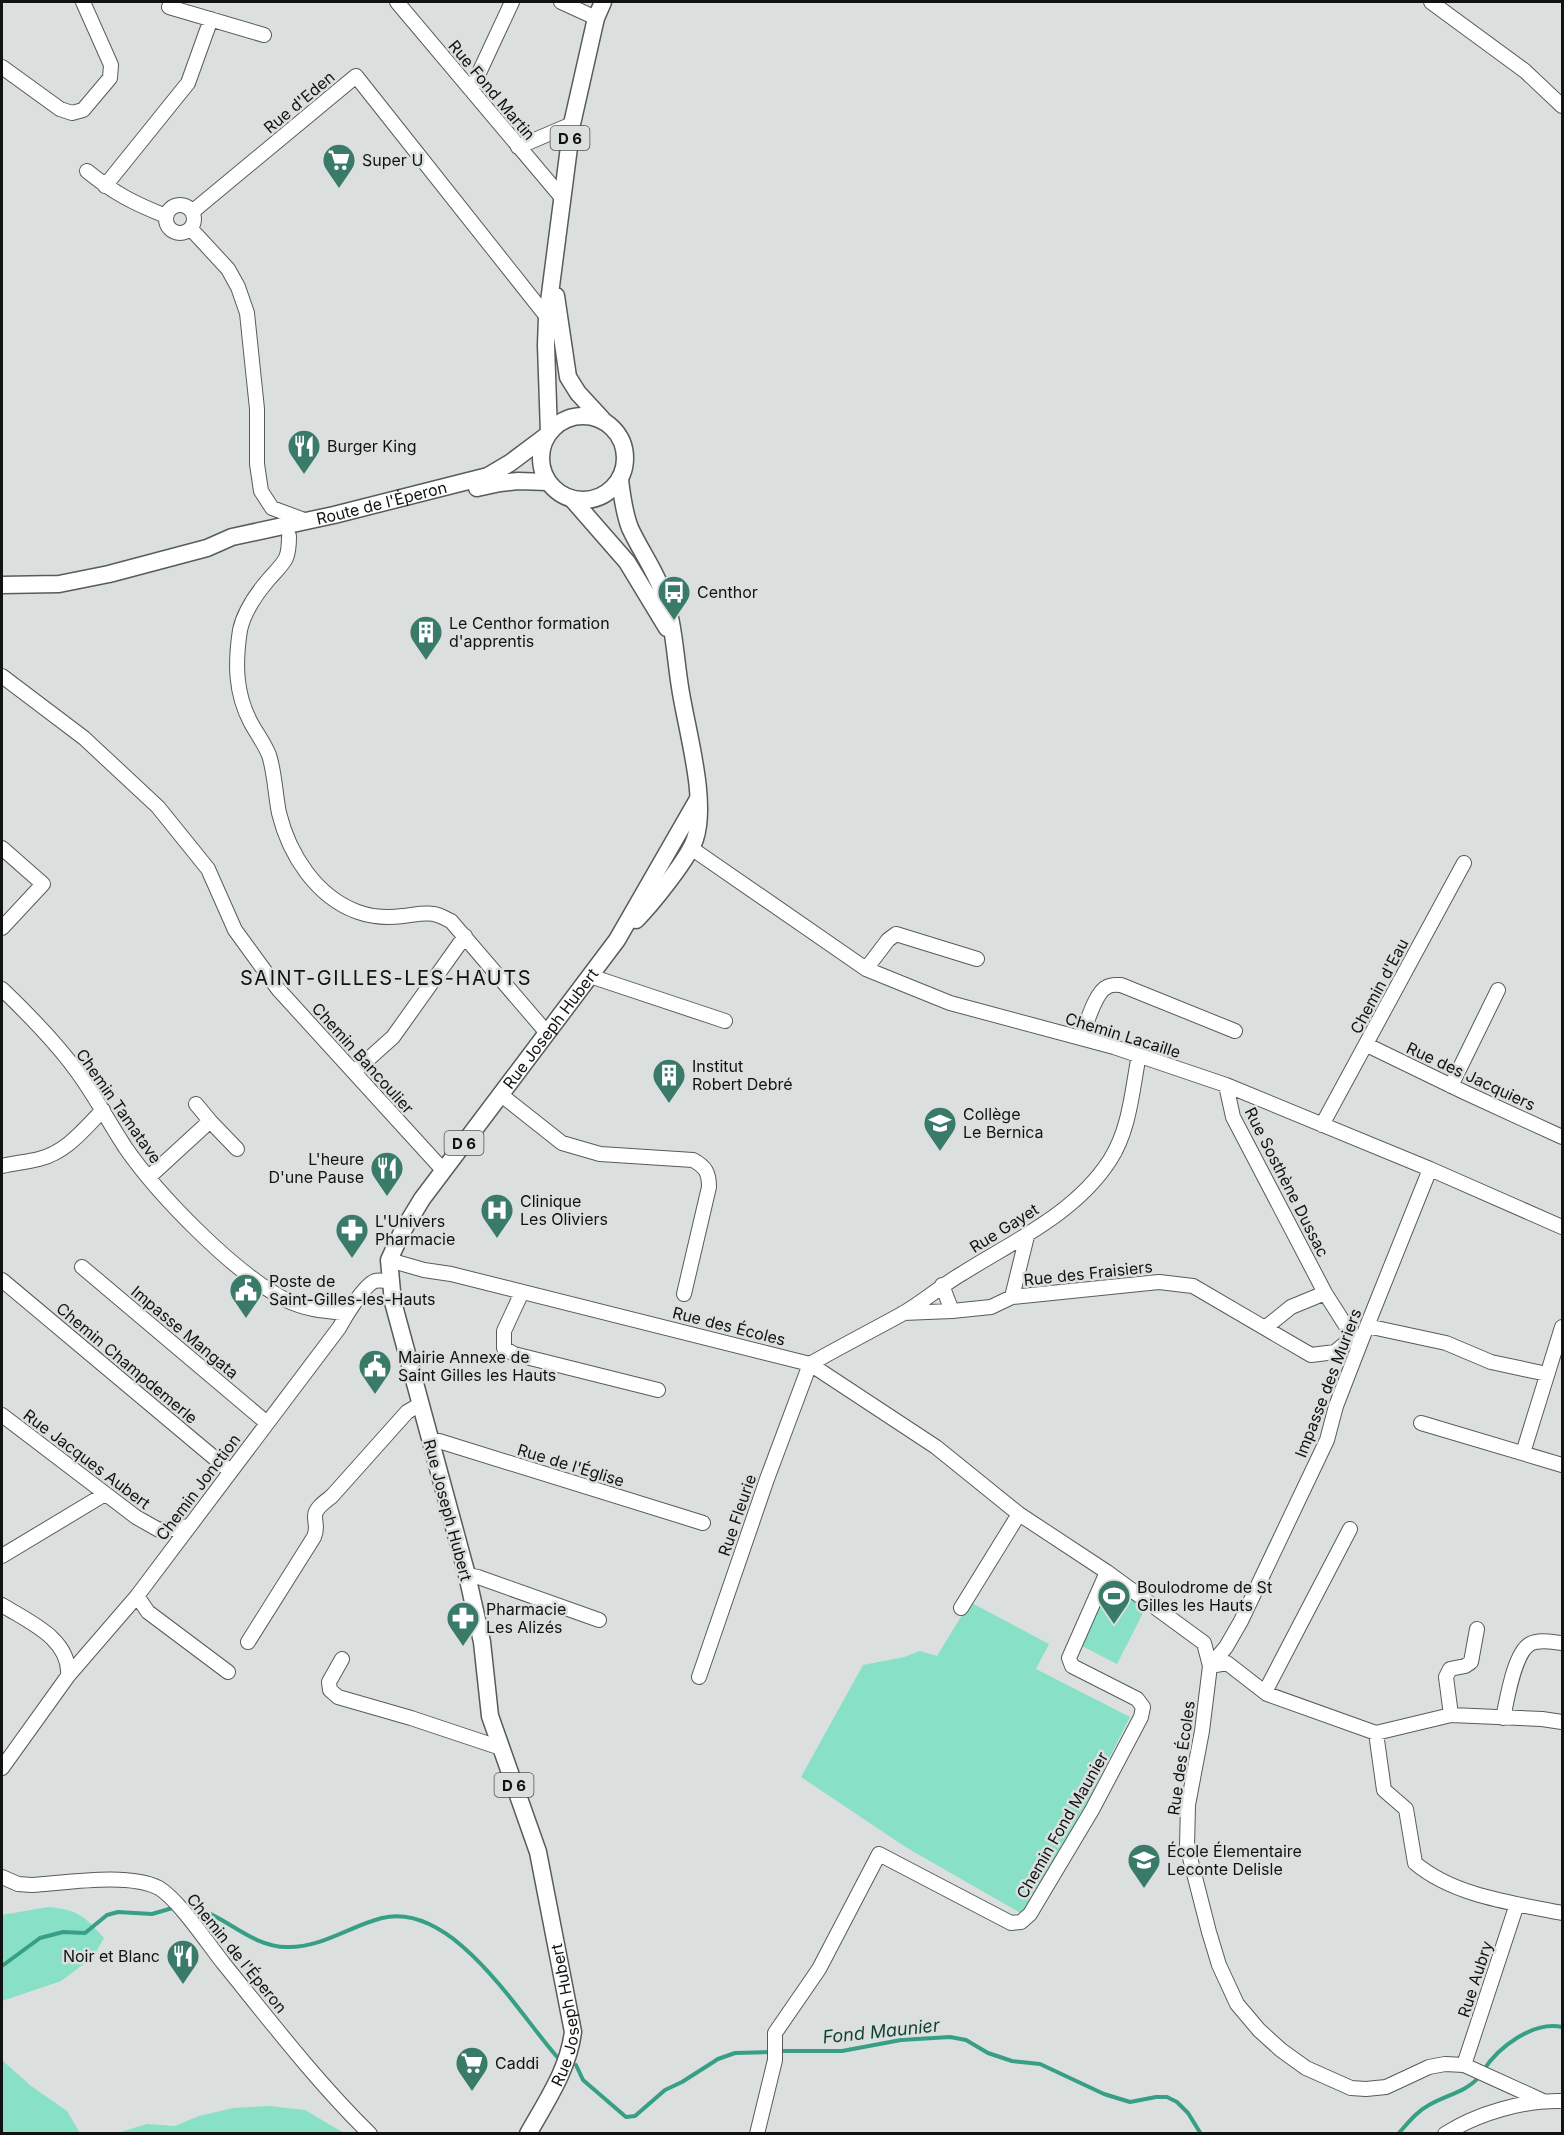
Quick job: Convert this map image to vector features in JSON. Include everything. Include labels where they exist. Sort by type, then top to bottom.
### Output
[{"type":"main road","name":"D 6","points":[[547,434],[547,317],[554,278],[572,124],[596,18],[603,2]]},
{"type":"main road","name":"D 6","points":[[554,278],[568,377],[572,386],[602,420]]},
{"type":"main road","points":[[573,416],[588,416],[602,420],[616,431],[624,446],[625,463],[620,480],[611,490],[599,497],[586,500],[572,499],[559,493],[542,472],[540,459],[547,434],[560,422],[573,416]]},
{"type":"main road","name":"Route de l'Éperon","points":[[2,585],[59,584],[109,574],[207,548],[232,537],[334,515],[488,476],[510,463],[547,434]]},
{"type":"main road","name":"Rue Joseph Hubert","points":[[617,940],[647,909],[691,848],[698,828],[698,799],[669,611],[660,584],[626,515],[620,480]]},
{"type":"main road","name":"Route de l'Éperon","points":[[207,548],[236,546],[289,536],[500,483],[548,482]]},
{"type":"main road","name":"Rue Joseph Hubert","points":[[572,499],[627,562],[673,637]]},
{"type":"main road","points":[[289,536],[292,530],[324,521],[334,515]]},
{"type":"main road","name":"Rue Joseph Hubert","points":[[528,2133],[553,2092],[566,2064],[573,2032],[538,1852],[490,1716],[482,1642],[467,1575],[419,1405],[393,1302],[389,1260],[402,1232],[422,1199],[617,940],[698,799]]},
{"type":"main road","points":[[689,815],[688,836],[691,848]]},
{"type":"street","points":[[2,67],[60,109],[72,113],[83,110],[110,78],[111,65],[83,2]]},
{"type":"street","name":"Rue Fond Martin","points":[[397,2],[563,199]]},
{"type":"street","points":[[471,90],[512,2]]},
{"type":"street","points":[[561,2],[596,18]]},
{"type":"street","points":[[1431,2],[1525,71],[1563,106]]},
{"type":"street","points":[[168,6],[264,35]]},
{"type":"street","points":[[105,186],[188,83],[211,19]]},
{"type":"street","name":"Rue d'Eden","points":[[192,212],[356,76],[547,317]]},
{"type":"street","points":[[518,147],[572,124]]},
{"type":"street","points":[[87,171],[105,186],[131,202],[166,216]]},
{"type":"street","points":[[180,205],[189,208],[192,212],[194,221],[191,229],[183,233],[173,232],[167,226],[166,216],[171,208],[180,205]]},
{"type":"street","points":[[191,229],[228,269],[238,286],[246,313],[256,409],[257,464],[261,491],[272,508],[307,521]]},
{"type":"street","points":[[289,536],[289,548],[285,560],[261,587],[241,625],[236,670],[244,706],[268,753],[274,772],[283,828],[293,852],[304,870],[318,885],[345,906],[358,912],[377,916],[436,914],[451,921],[547,1032]]},
{"type":"street","name":"Chemin Bancoulier","points":[[2,676],[84,738],[158,807],[208,869],[235,930],[278,989],[443,1170]]},
{"type":"street","points":[[2,848],[43,884],[2,928]]},
{"type":"street","name":"Chemin Lacaille","points":[[691,848],[866,969],[950,1003],[1139,1055],[1226,1085],[1430,1169],[1563,1227]]},
{"type":"street","name":"Chemin d'Eau","points":[[1322,1125],[1464,863]]},
{"type":"street","points":[[866,969],[888,940],[896,934],[976,959]]},
{"type":"street","points":[[354,1072],[393,1037],[465,936]]},
{"type":"street","points":[[590,976],[725,1021]]},
{"type":"street","points":[[1081,1038],[1099,993],[1113,985],[1121,985],[1235,1031]]},
{"type":"street","name":"Chemin Tamatave","points":[[2,989],[76,1069],[125,1147],[149,1177],[190,1222],[223,1253],[285,1299],[310,1309],[348,1313]]},
{"type":"street","points":[[1451,1086],[1498,990]]},
{"type":"street","name":"Rue des Jacquiers","points":[[1367,1045],[1563,1137]]},
{"type":"street","name":"Rue Gayet","points":[[810,1364],[903,1313],[942,1285],[1027,1236],[1075,1200],[1109,1161],[1126,1125],[1139,1055]]},
{"type":"street","name":"Rue Sosthène Dussac","points":[[1226,1085],[1233,1117],[1325,1293],[1361,1333]]},
{"type":"street","points":[[500,1094],[562,1143],[600,1154],[693,1160],[702,1165],[709,1174],[709,1187],[684,1294]]},
{"type":"street","points":[[196,1104],[237,1149]]},
{"type":"street","points":[[2,1166],[41,1159],[56,1152],[71,1143],[102,1110]]},
{"type":"street","points":[[149,1177],[210,1121]]},
{"type":"street","name":"Impasse des Muriers","points":[[1210,1666],[1226,1647],[1240,1622],[1327,1440],[1361,1333],[1430,1169]]},
{"type":"street","points":[[1012,1297],[1027,1236]]},
{"type":"street","name":"Rue des Écoles","points":[[389,1260],[810,1364],[936,1447],[1019,1514],[1107,1572],[1204,1643],[1210,1666],[1202,1731],[1188,1805],[1187,1845],[1219,1965],[1237,2004],[1259,2030],[1306,2068],[1351,2088],[1386,2087],[1429,2067],[1445,2064],[1475,2070],[1541,2100]]},
{"type":"street","name":"Impasse Mangata","points":[[82,1266],[267,1423]]},
{"type":"street","name":"Chemin Champdemerle","points":[[2,1280],[230,1471]]},
{"type":"street","points":[[348,1313],[370,1284],[375,1281],[390,1281]]},
{"type":"street","name":"Rue des Fraisiers","points":[[903,1313],[991,1307],[1012,1297],[1159,1282],[1193,1286],[1311,1355],[1335,1352],[1361,1333]]},
{"type":"street","points":[[942,1285],[952,1311]]},
{"type":"street","points":[[522,1292],[504,1331],[504,1348],[514,1354],[658,1390]]},
{"type":"street","points":[[1265,1328],[1291,1306],[1325,1293]]},
{"type":"street","name":"Chemin Jonction","points":[[2,1768],[68,1676],[137,1596],[348,1313]]},
{"type":"street","points":[[1523,1453],[1547,1374],[1559,1347],[1563,1327]]},
{"type":"street","points":[[1361,1333],[1446,1343],[1491,1362],[1547,1374]]},
{"type":"street","name":"Rue Fleurie","points":[[699,1677],[767,1479],[810,1364]]},
{"type":"street","points":[[248,1642],[314,1537],[317,1530],[315,1514],[318,1508],[332,1496],[407,1412],[419,1405]]},
{"type":"street","name":"Rue Jacques Aubert","points":[[2,1415],[135,1517],[159,1530],[189,1526]]},
{"type":"street","points":[[1421,1423],[1563,1465]]},
{"type":"street","name":"Rue de l'Église","points":[[430,1442],[439,1441],[703,1523]]},
{"type":"street","points":[[2,1556],[105,1494]]},
{"type":"street","points":[[962,1608],[1019,1514]]},
{"type":"street","points":[[1265,1692],[1350,1529]]},
{"type":"street","name":"Chemin Fond Maunier","points":[[757,2133],[775,2060],[775,2033],[819,1969],[879,1854],[1011,1923],[1021,1922],[1030,1914],[1092,1810],[1141,1717],[1143,1707],[1137,1699],[1072,1666],[1069,1658],[1107,1572]]},
{"type":"street","points":[[467,1575],[599,1620]]},
{"type":"street","points":[[137,1596],[148,1612],[228,1672]]},
{"type":"street","points":[[2,1605],[49,1634],[66,1656],[69,1666],[68,1676]]},
{"type":"street","points":[[1451,1715],[1446,1677],[1450,1669],[1465,1666],[1471,1662],[1477,1629]]},
{"type":"street","points":[[1503,1718],[1517,1664],[1524,1649],[1532,1643],[1563,1643]]},
{"type":"street","points":[[342,1659],[329,1682],[330,1690],[338,1697],[501,1748]]},
{"type":"street","points":[[1210,1666],[1227,1663],[1265,1692],[1376,1734],[1451,1715],[1563,1722]]},
{"type":"street","points":[[1376,1734],[1384,1790],[1406,1809],[1415,1863],[1423,1870],[1484,1897],[1563,1913]]},
{"type":"street","name":"Chemin de l'Éperon","points":[[2,1877],[18,1884],[32,1885],[139,1881],[159,1888],[177,1904],[342,2106],[370,2133]]},
{"type":"street","name":"Rue Aubry","points":[[1475,2070],[1517,1904]]},
{"type":"street","points":[[1445,2133],[1469,2121],[1504,2109],[1541,2100],[1563,2101]]},
{"type":"green space","name":"Boulodrome de St Gilles les Hauts","points":[[1112,1583],[1147,1605],[1117,1664],[1080,1645]]},
{"type":"green space","points":[[970,1602],[1049,1644],[1036,1669],[1130,1717],[1085,1806],[1024,1915],[907,1848],[801,1777],[863,1665],[904,1657],[920,1651],[937,1656]]},
{"type":"green space","points":[[48,1907],[80,1915],[104,1938],[93,1957],[61,1981],[2,2001],[2,1915]]},
{"type":"green space","points":[[2,2060],[31,2086],[67,2111],[80,2133],[2,2133]]},
{"type":"green space","points":[[270,2106],[305,2110],[344,2133],[117,2133],[147,2124],[175,2126],[199,2116],[233,2108]]},
{"type":"waterway","name":"Fond Maunier","points":[[2,1966],[40,1938],[63,1932],[85,1933],[107,1915],[118,1912],[152,1914],[176,1907]]},
{"type":"waterway","name":"Fond Maunier","points":[[186,1907],[211,1915],[260,1941],[287,1947],[312,1944],[382,1918],[409,1917],[434,1927],[459,1944],[482,1966],[559,2059]]},
{"type":"waterway","name":"Fond Maunier","points":[[1483,2071],[1498,2053],[1517,2038],[1540,2028],[1562,2027]]},
{"type":"waterway","name":"Fond Maunier","points":[[778,2051],[842,2051],[901,2040],[950,2037],[966,2040],[988,2053],[1012,2061],[1040,2064],[1104,2094],[1130,2102],[1167,2097],[1177,2102],[1188,2113],[1201,2134]]},
{"type":"waterway","name":"Fond Maunier","points":[[576,2065],[583,2080],[626,2117],[635,2116],[665,2090],[718,2059],[735,2053],[771,2052]]},
{"type":"waterway","name":"Fond Maunier","points":[[1398,2134],[1424,2108],[1462,2090],[1479,2077]]},
{"type":"place","name":"Super U","points":[[339,189]]},
{"type":"place","name":"Burger King","points":[[304,475]]},
{"type":"place","name":"Centhor","points":[[674,621]]},
{"type":"place","name":"Le Centhor formation d'apprentis","points":[[426,661]]},
{"type":"place","name":"Institut Robert Debré","points":[[669,1104]]},
{"type":"place","name":"Collège Le Bernica","points":[[940,1152]]},
{"type":"place","name":"L'heure D'une Pause","points":[[387,1197]]},
{"type":"place","name":"Clinique Les Oliviers","points":[[497,1239]]},
{"type":"place","name":"L'Univers Pharmacie","points":[[352,1259]]},
{"type":"place","name":"Poste de Saint-Gilles-les-Hauts","points":[[246,1319]]},
{"type":"place","name":"Mairie Annexe de Saint Gilles les Hauts","points":[[375,1395]]},
{"type":"place","name":"Boulodrome de St Gilles les Hauts","points":[[1114,1625]]},
{"type":"place","name":"Pharmacie Les Alizés","points":[[463,1647]]},
{"type":"place","name":"École Élementaire Leconte Delisle","points":[[1144,1889]]},
{"type":"place","name":"Noir et Blanc","points":[[183,1985]]},
{"type":"place","name":"Caddi","points":[[472,2092]]},
{"type":"district","name":"SAINT-GILLES-LES-HAUTS","points":[[386,978]]}]
